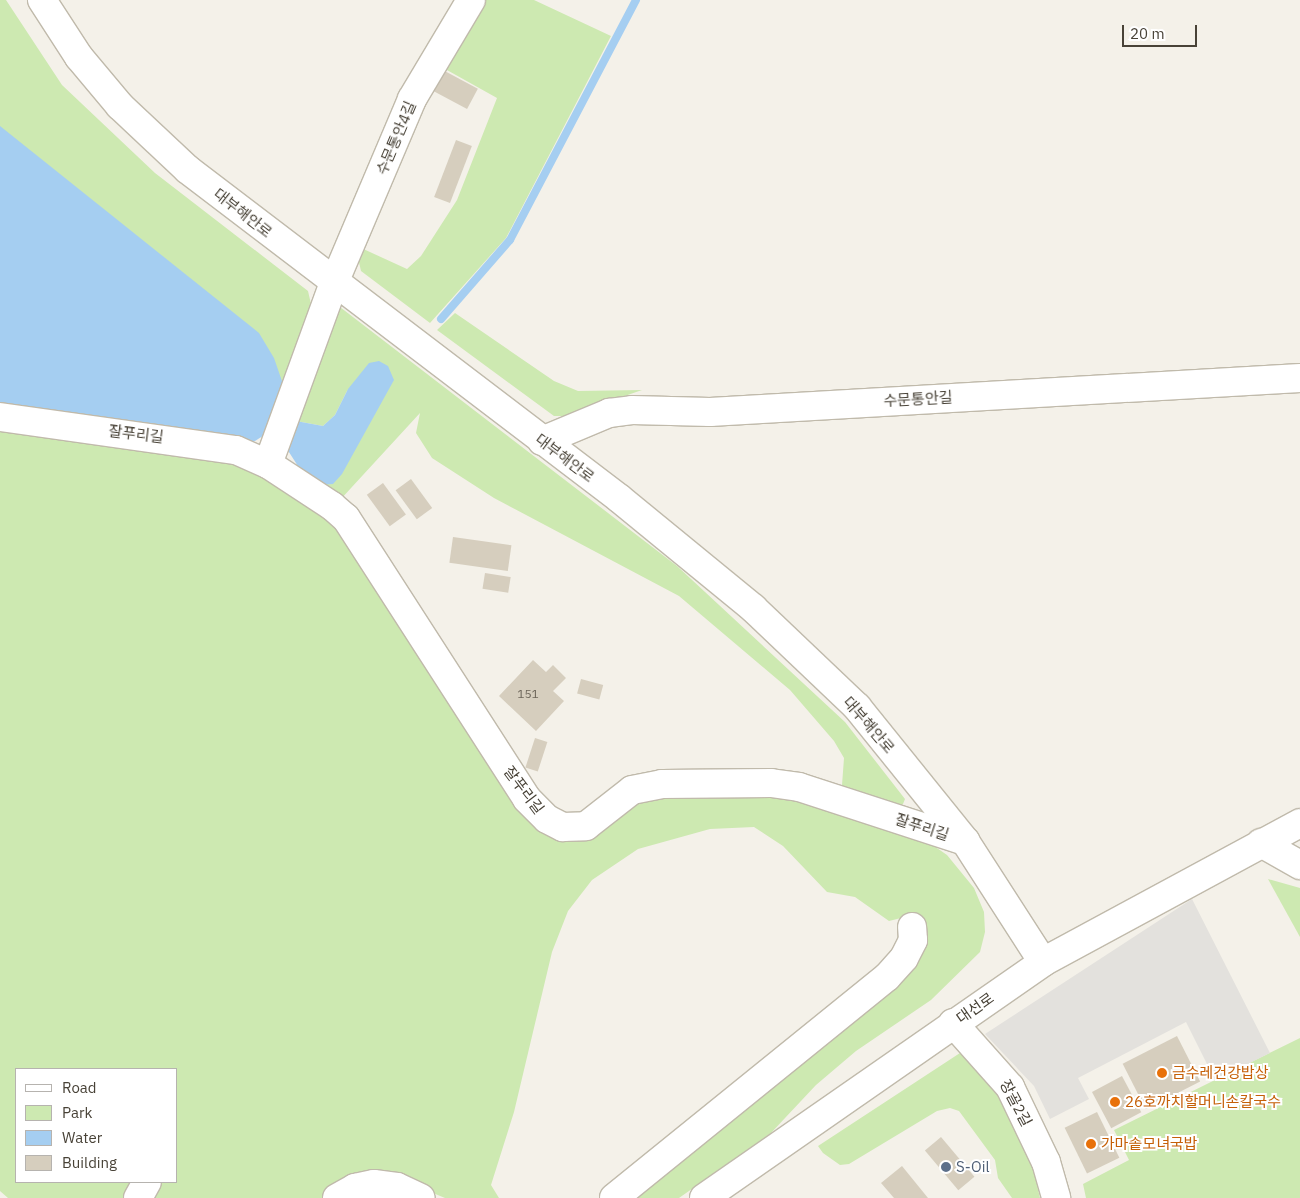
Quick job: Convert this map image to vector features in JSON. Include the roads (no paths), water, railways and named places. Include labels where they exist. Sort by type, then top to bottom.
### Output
[{"type":"street","name":"대부해안로","points":[[42,0],[79,56],[127,112],[187,170],[542,441],[753,608],[857,707],[965,841],[1043,962]]},
{"type":"street","name":"수문통안4길","points":[[334,283],[412,99],[471,0]]},
{"type":"street","points":[[271,455],[334,283]]},
{"type":"street","name":"수문통안길","points":[[542,441],[609,413],[632,410],[710,412],[1300,378]]},
{"type":"street","name":"잘푸리길","points":[[0,417],[178,439],[271,455],[346,518],[527,798],[546,819],[575,830],[586,826],[632,790],[662,784],[771,783],[808,789],[965,841]]},
{"type":"street","name":"대선로","points":[[704,1198],[952,1023],[1043,962],[1300,823]]},
{"type":"street","points":[[1261,843],[1300,865]]},
{"type":"street","points":[[614,1198],[888,977],[904,958],[912,940],[912,927]]},
{"type":"street","name":"장골2길","points":[[952,1023],[1010,1087],[1046,1162],[1056,1198]]},
{"type":"street","points":[[138,1198],[146,1183]]},
{"type":"street","points":[[337,1198],[354,1188],[374,1184],[397,1188],[421,1198]]},
{"type":"water","points":[[0,126],[259,333],[274,358],[284,387],[266,434],[255,441],[232,441],[0,410]]},
{"type":"water","points":[[379,361],[388,366],[394,380],[342,474],[333,484],[319,485],[303,474],[287,449],[296,421],[323,426],[335,415],[348,389],[369,363]]},
{"type":"waterway","points":[[441,319],[510,240],[636,0]]},
{"type":"place","name":"금수레건강밥상","points":[[1162,1073]]},
{"type":"place","name":"26호까치할머니손칼국수","points":[[1115,1102]]},
{"type":"place","name":"가마솥모녀국밥","points":[[1091,1144]]},
{"type":"place","name":"S-Oil","points":[[946,1167]]}]
